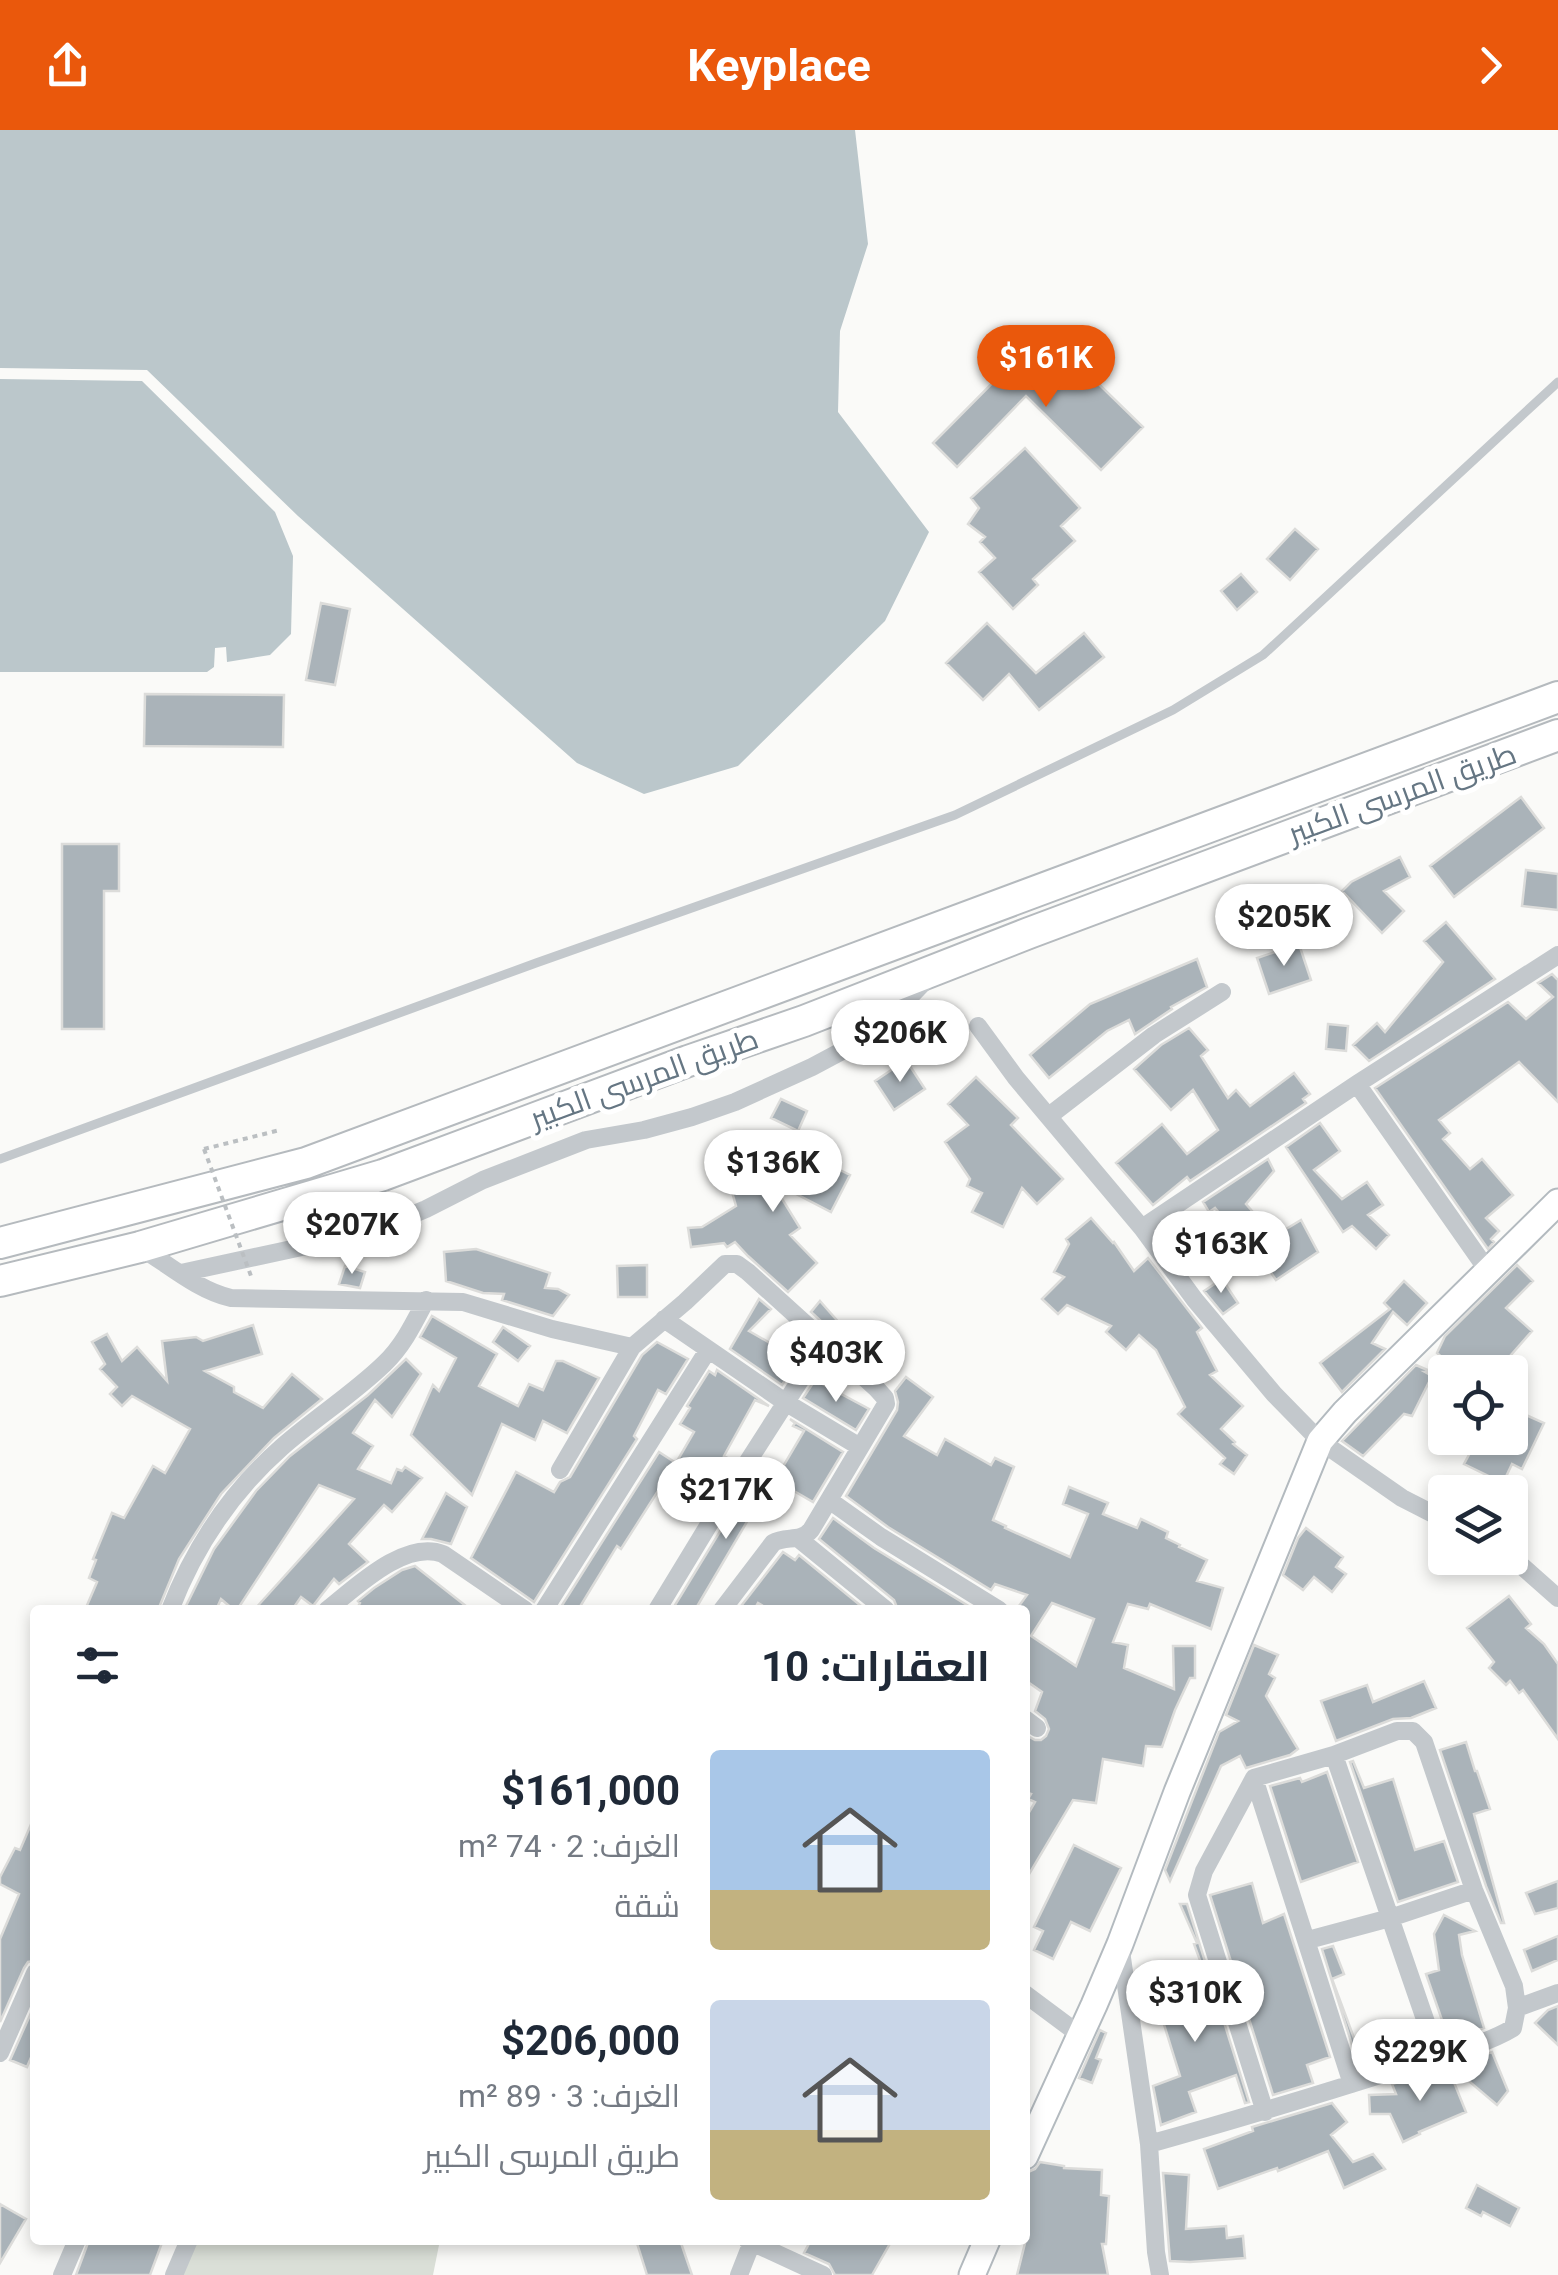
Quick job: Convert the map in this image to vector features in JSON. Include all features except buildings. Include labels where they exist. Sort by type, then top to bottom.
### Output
[{"type":"main road","name":"طريق المرسى الكبير","points":[[0,1244],[306,1162],[1558,697]]},
{"type":"main road","name":"طريق المرسى الكبير","points":[[0,1281],[140,1248],[383,1175],[934,972],[1558,735]]},
{"type":"main road","points":[[1030,2145],[1120,1944],[1184,1774],[1320,1441],[1558,1202]]},
{"type":"main road","points":[[972,2275],[985,2245]]},
{"type":"street","points":[[1142,1228],[1558,955]]},
{"type":"street","points":[[181,1273],[371,1232],[483,1180],[586,1140],[644,1130],[735,1102],[856,1043],[894,1014],[934,972]]},
{"type":"street","points":[[1049,1116],[1154,1035],[1222,992]]},
{"type":"street","points":[[978,1026],[1274,1394],[1320,1441],[1402,1498],[1428,1511]]},
{"type":"street","points":[[1357,1084],[1488,1271]]},
{"type":"street","points":[[140,1248],[218,1295],[231,1298],[462,1302],[552,1329],[632,1347]]},
{"type":"street","points":[[560,1470],[632,1347],[725,1264],[737,1264],[885,1398],[885,1407],[811,1530],[799,1539],[780,1539],[774,1543],[726,1605]]},
{"type":"street","points":[[172,1605],[184,1574],[228,1504],[280,1448],[384,1363],[409,1333],[426,1300]]},
{"type":"street","points":[[664,1319],[860,1447]]},
{"type":"street","points":[[660,1605],[824,1343]]},
{"type":"street","points":[[547,1605],[708,1350]]},
{"type":"street","points":[[829,1500],[991,1605]]},
{"type":"street","points":[[799,1539],[880,1605]]},
{"type":"street","points":[[334,1605],[405,1554],[432,1550],[518,1605]]},
{"type":"street","points":[[1528,1571],[1558,1598]]},
{"type":"street","points":[[1149,2144],[1265,2112],[1438,2057],[1510,2031],[1516,2022],[1514,1986],[1474,1890],[1418,1733],[1397,1731],[1334,1755],[1254,1778],[1212,1855],[1197,1895],[1265,2112]]},
{"type":"street","points":[[1334,1755],[1438,2057]]},
{"type":"street","points":[[1254,1778],[1352,2084]]},
{"type":"street","points":[[1308,1940],[1474,1890]]},
{"type":"street","points":[[1120,1944],[1149,2144],[1160,2275]]},
{"type":"street","points":[[0,2052],[30,1984]]},
{"type":"street","points":[[1517,2008],[1558,1992]]},
{"type":"street","points":[[1030,1998],[1080,2035]]},
{"type":"street","points":[[62,2275],[75,2245]]},
{"type":"street","points":[[174,2275],[187,2245]]},
{"type":"street","points":[[739,2275],[748,2245]]},
{"type":"street","points":[[758,2245],[824,2275]]},
{"type":"lane","points":[[0,1159],[536,962],[954,815],[1172,710],[1262,655],[1558,382]]},
{"type":"path","points":[[251,1276],[204,1149],[280,1130]]},
{"type":"shaded area","points":[[0,130],[855,130],[868,244],[840,331],[838,412],[929,532],[885,621],[738,766],[644,794],[577,763],[298,516],[147,370],[0,368]]},
{"type":"shaded area","points":[[0,379],[142,381],[275,512],[293,556],[291,634],[270,655],[227,662],[226,647],[215,648],[214,667],[207,672],[0,672]]},
{"type":"shaded area","points":[[184,2245],[439,2245],[433,2275],[172,2275]]}]
